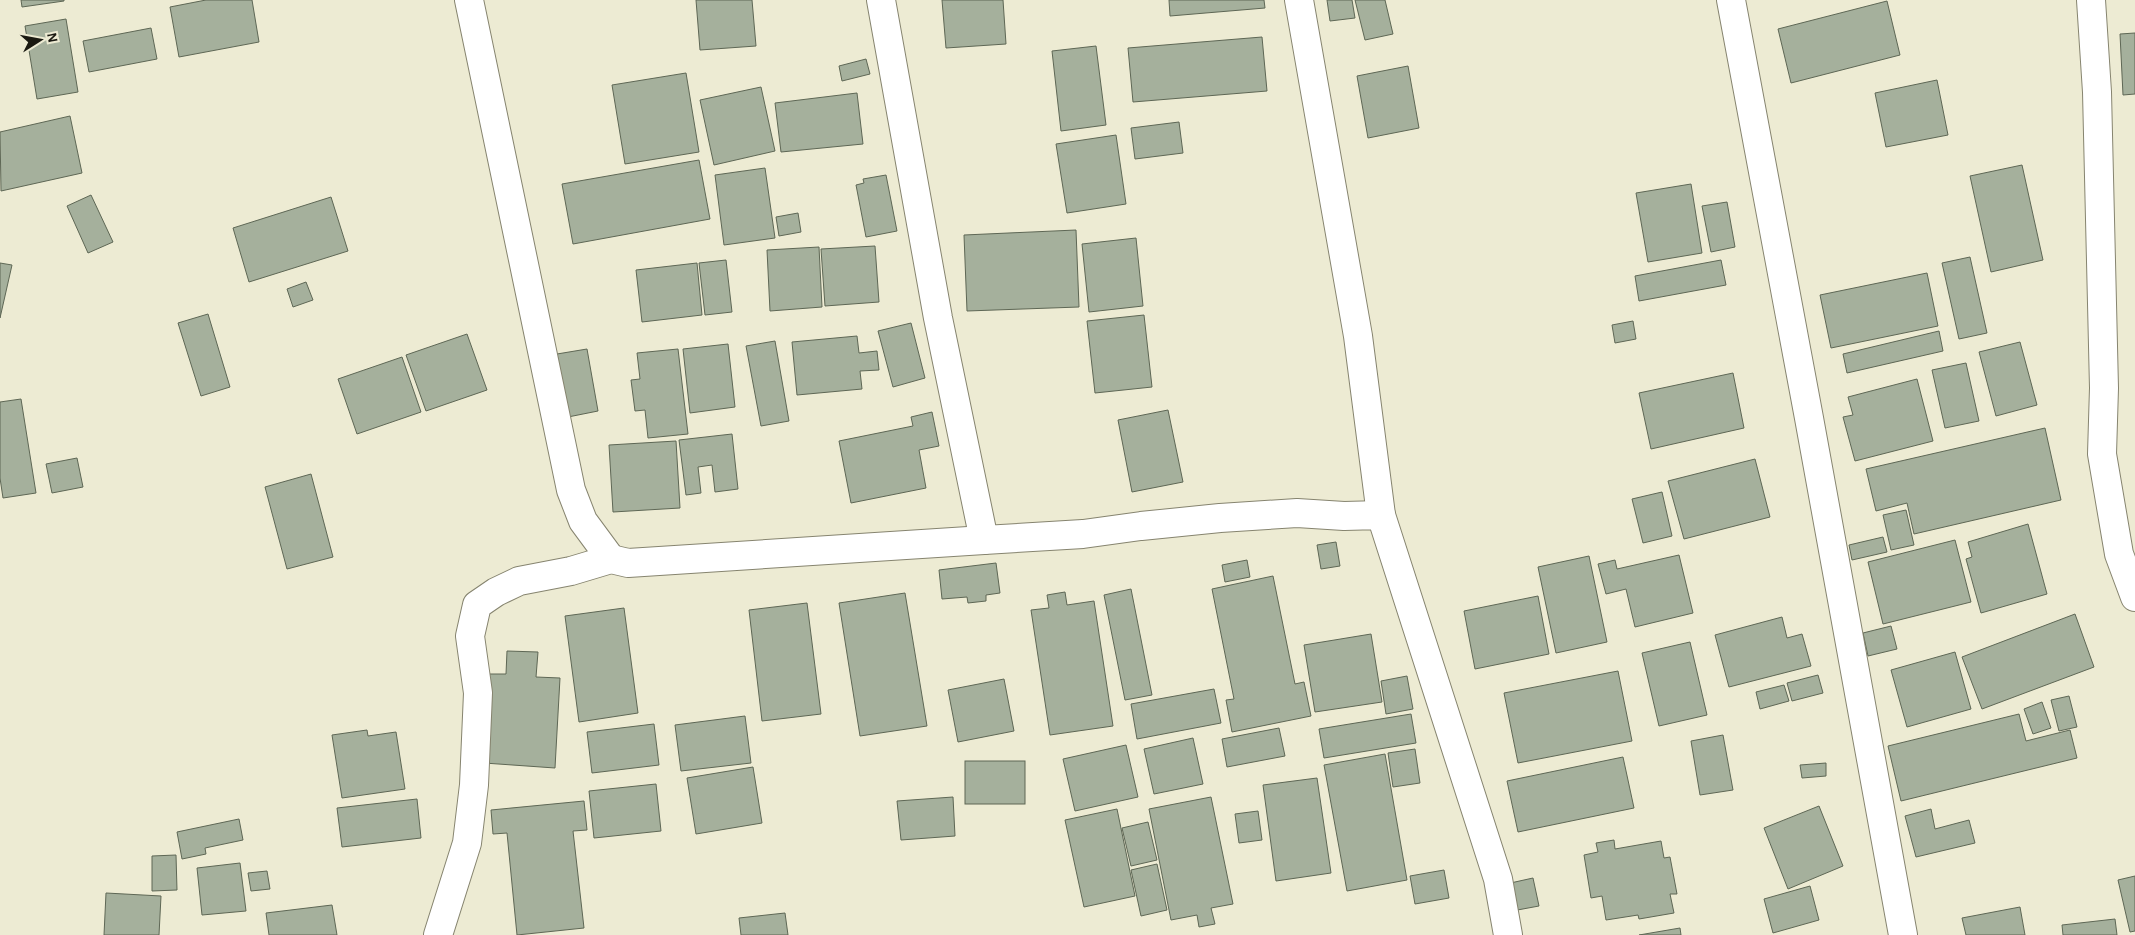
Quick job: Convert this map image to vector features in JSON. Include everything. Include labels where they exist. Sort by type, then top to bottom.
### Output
[{"type":"street","points":[[468,0],[571,490],[583,521],[611,559]]},
{"type":"street","points":[[881,0],[938,318],[984,540]]},
{"type":"street","points":[[1299,0],[1358,336],[1381,515],[1498,878],[1502,935]]},
{"type":"street","points":[[1731,0],[1903,935]]},
{"type":"street","points":[[2091,0],[2097,92],[2104,378],[2102,454],[2119,554],[2135,597]]},
{"type":"street","points":[[438,935],[467,843],[473,794],[478,693],[470,636],[477,605],[496,592],[519,581],[571,571],[611,559],[628,563],[1082,534],[1230,517],[1297,513],[1344,516],[1381,515]]},
{"type":"building","points":[[21,0],[64,0],[64,1],[22,7]]},
{"type":"building","points":[[206,0],[252,0],[259,42],[179,57],[170,7]]},
{"type":"building","points":[[696,0],[752,0],[756,46],[700,50]]},
{"type":"building","points":[[942,0],[1003,0],[1006,44],[946,48]]},
{"type":"building","points":[[1169,0],[1264,0],[1265,8],[1170,16]]},
{"type":"building","points":[[1327,0],[1352,0],[1355,18],[1330,21]]},
{"type":"building","points":[[1355,0],[1385,0],[1393,34],[1365,40]]},
{"type":"building","points":[[1887,1],[1900,55],[1791,83],[1778,29]]},
{"type":"building","points":[[66,19],[78,92],[37,99],[25,26]]},
{"type":"building","points":[[151,28],[157,59],[89,72],[83,41]]},
{"type":"building","points":[[2135,33],[2135,94],[2123,95],[2120,34]]},
{"type":"building","points":[[1262,37],[1267,91],[1133,102],[1128,48]]},
{"type":"building","points":[[1096,46],[1106,125],[1061,131],[1052,51]]},
{"type":"building","points":[[866,59],[870,74],[842,81],[839,66]]},
{"type":"building","points":[[1408,66],[1419,128],[1368,138],[1357,76]]},
{"type":"building","points":[[686,73],[699,152],[625,164],[612,85]]},
{"type":"building","points":[[1937,80],[1948,135],[1886,147],[1875,93]]},
{"type":"building","points":[[761,87],[775,151],[714,165],[700,100]]},
{"type":"building","points":[[857,93],[863,144],[781,152],[775,103]]},
{"type":"building","points":[[70,116],[82,173],[1,191],[0,132]]},
{"type":"building","points":[[1179,122],[1183,153],[1135,159],[1131,128]]},
{"type":"building","points":[[1116,135],[1126,204],[1067,213],[1056,144]]},
{"type":"building","points":[[699,160],[710,219],[573,244],[562,184]]},
{"type":"building","points":[[2022,165],[2043,260],[1991,272],[1970,176]]},
{"type":"building","points":[[765,168],[775,238],[724,245],[715,175]]},
{"type":"building","points":[[886,175],[897,231],[866,237],[856,185],[864,183],[863,179]]},
{"type":"building","points":[[1691,184],[1702,253],[1648,262],[1636,193]]},
{"type":"building","points":[[91,195],[113,242],[88,253],[67,206]]},
{"type":"building","points":[[331,197],[348,251],[249,282],[233,228]]},
{"type":"building","points":[[1727,202],[1735,247],[1711,252],[1702,206]]},
{"type":"building","points":[[798,213],[801,232],[779,236],[776,217]]},
{"type":"building","points":[[1076,230],[1079,307],[967,311],[964,235]]},
{"type":"building","points":[[1136,238],[1143,306],[1089,312],[1082,244]]},
{"type":"building","points":[[875,246],[879,302],[825,306],[821,249]]},
{"type":"building","points":[[819,247],[822,307],[770,311],[767,250]]},
{"type":"building","points":[[1970,257],[1987,333],[1959,339],[1942,263]]},
{"type":"building","points":[[726,260],[732,312],[705,315],[699,263]]},
{"type":"building","points":[[1721,260],[1726,285],[1639,301],[1635,276]]},
{"type":"building","points":[[0,263],[12,265],[0,318]]},
{"type":"building","points":[[697,263],[702,315],[642,322],[636,270]]},
{"type":"building","points":[[1927,273],[1938,326],[1831,348],[1820,295]]},
{"type":"building","points":[[306,282],[313,300],[293,307],[287,289]]},
{"type":"building","points":[[208,314],[230,387],[201,396],[178,323]]},
{"type":"building","points":[[1144,315],[1152,387],[1095,393],[1087,321]]},
{"type":"building","points":[[1633,321],[1636,339],[1615,343],[1612,325]]},
{"type":"building","points":[[911,323],[925,378],[893,387],[878,331]]},
{"type":"building","points":[[1939,331],[1943,351],[1847,373],[1843,354]]},
{"type":"building","points":[[467,334],[487,390],[426,411],[406,355]]},
{"type":"building","points":[[857,336],[859,353],[877,351],[879,370],[860,371],[862,389],[797,395],[792,342]]},
{"type":"building","points":[[775,341],[789,421],[761,426],[746,346]]},
{"type":"building","points":[[2020,342],[2037,405],[1996,416],[1979,352]]},
{"type":"building","points":[[728,344],[735,407],[690,413],[683,349]]},
{"type":"building","points":[[587,349],[598,411],[568,417],[557,354]]},
{"type":"building","points":[[678,349],[688,434],[648,438],[645,410],[635,411],[631,380],[640,379],[637,353]]},
{"type":"building","points":[[402,357],[421,412],[357,434],[338,379]]},
{"type":"building","points":[[1966,363],[1979,421],[1945,428],[1932,370]]},
{"type":"building","points":[[1733,373],[1744,428],[1651,449],[1639,393]]},
{"type":"building","points":[[1917,379],[1933,441],[1855,461],[1843,417],[1853,415],[1848,397]]},
{"type":"building","points":[[21,399],[36,493],[3,498],[0,478],[0,402]]},
{"type":"building","points":[[1168,410],[1183,482],[1132,492],[1118,420]]},
{"type":"building","points":[[932,412],[939,446],[919,450],[926,488],[851,503],[839,441],[913,426],[911,417]]},
{"type":"building","points":[[2045,428],[2061,500],[1914,534],[1907,503],[1876,511],[1866,469]]},
{"type":"building","points":[[732,434],[738,489],[715,492],[712,465],[698,467],[701,493],[686,495],[679,440]]},
{"type":"building","points":[[676,441],[680,508],[613,512],[609,445]]},
{"type":"building","points":[[77,458],[83,487],[52,493],[46,464]]},
{"type":"building","points":[[1755,459],[1770,517],[1684,539],[1668,481]]},
{"type":"building","points":[[311,474],[333,557],[287,569],[265,487]]},
{"type":"building","points":[[1662,492],[1672,536],[1643,543],[1632,499]]},
{"type":"building","points":[[1906,510],[1914,545],[1891,550],[1883,515]]},
{"type":"building","points":[[2028,524],[2047,594],[1981,613],[1966,559],[1972,557],[1968,542]]},
{"type":"building","points":[[1883,537],[1887,552],[1852,560],[1849,545]]},
{"type":"building","points":[[1955,540],[1971,602],[1883,624],[1868,562]]},
{"type":"building","points":[[1336,542],[1340,566],[1321,569],[1317,545]]},
{"type":"building","points":[[1679,555],[1693,613],[1635,627],[1626,589],[1606,594],[1598,564],[1615,560],[1617,569]]},
{"type":"building","points":[[1589,556],[1607,642],[1556,653],[1538,567]]},
{"type":"building","points":[[1247,560],[1250,577],[1225,582],[1222,565]]},
{"type":"building","points":[[996,563],[1000,593],[986,595],[986,601],[968,603],[967,597],[942,599],[939,570]]},
{"type":"building","points":[[1273,576],[1295,684],[1304,682],[1311,716],[1232,732],[1226,700],[1234,699],[1212,589]]},
{"type":"building","points":[[1131,589],[1152,695],[1125,700],[1104,595]]},
{"type":"building","points":[[1065,592],[1067,605],[1094,601],[1113,726],[1050,735],[1031,610],[1049,608],[1047,595]]},
{"type":"building","points":[[905,593],[927,726],[860,736],[839,603]]},
{"type":"building","points":[[1538,596],[1549,654],[1475,669],[1464,611]]},
{"type":"building","points":[[807,603],[821,714],[762,721],[749,610]]},
{"type":"building","points":[[624,608],[638,713],[579,722],[565,616]]},
{"type":"building","points":[[2075,614],[2094,667],[1982,709],[1962,657]]},
{"type":"building","points":[[1782,617],[1787,638],[1802,634],[1811,666],[1729,687],[1715,635]]},
{"type":"building","points":[[1891,626],[1897,649],[1868,656],[1863,633]]},
{"type":"building","points":[[1371,634],[1382,702],[1315,712],[1304,645]]},
{"type":"building","points":[[1690,642],[1707,715],[1659,726],[1642,653]]},
{"type":"building","points":[[507,651],[538,652],[536,677],[560,678],[555,768],[484,763],[489,674],[506,674]]},
{"type":"building","points":[[1955,652],[1971,709],[1907,727],[1891,670]]},
{"type":"building","points":[[1618,671],[1632,741],[1518,763],[1504,693]]},
{"type":"building","points":[[1818,675],[1823,693],[1792,701],[1787,683]]},
{"type":"building","points":[[1407,676],[1413,709],[1386,714],[1381,681]]},
{"type":"building","points":[[1004,679],[1014,731],[958,742],[948,690]]},
{"type":"building","points":[[1784,685],[1789,701],[1760,709],[1756,692]]},
{"type":"building","points":[[1214,689],[1221,723],[1137,739],[1131,704]]},
{"type":"building","points":[[2069,696],[2077,727],[2059,731],[2051,700]]},
{"type":"building","points":[[2042,702],[2051,728],[2033,734],[2024,709]]},
{"type":"building","points":[[1411,714],[1416,743],[1324,758],[1319,729]]},
{"type":"building","points":[[2019,714],[2026,741],[2070,730],[2077,758],[1901,801],[1888,746]]},
{"type":"building","points":[[745,716],[751,763],[681,771],[675,725]]},
{"type":"building","points":[[654,724],[659,765],[592,773],[587,732]]},
{"type":"building","points":[[1279,728],[1285,756],[1227,767],[1222,739]]},
{"type":"building","points":[[367,730],[368,736],[396,732],[405,789],[342,798],[332,735]]},
{"type":"building","points":[[1723,735],[1733,790],[1700,795],[1691,741]]},
{"type":"building","points":[[1193,738],[1203,784],[1154,794],[1144,749]]},
{"type":"building","points":[[1126,745],[1138,797],[1075,811],[1063,759]]},
{"type":"building","points":[[1415,749],[1420,783],[1393,787],[1388,753]]},
{"type":"building","points":[[1385,754],[1407,880],[1347,891],[1324,765]]},
{"type":"building","points":[[1623,757],[1634,808],[1518,832],[1507,781]]},
{"type":"building","points":[[965,761],[1025,761],[1025,804],[965,804]]},
{"type":"building","points":[[1826,763],[1826,776],[1802,778],[1800,765]]},
{"type":"building","points":[[753,767],[762,823],[696,834],[687,778]]},
{"type":"building","points":[[1317,778],[1331,873],[1276,881],[1263,785]]},
{"type":"building","points":[[656,784],[661,831],[594,838],[589,791]]},
{"type":"building","points":[[953,797],[955,836],[901,840],[897,801]]},
{"type":"building","points":[[1211,797],[1233,904],[1211,908],[1215,924],[1199,927],[1197,915],[1171,920],[1149,809]]},
{"type":"building","points":[[417,799],[421,838],[342,847],[337,808]]},
{"type":"building","points":[[584,801],[587,830],[573,831],[584,928],[517,935],[507,833],[493,834],[491,810]]},
{"type":"building","points":[[1819,806],[1843,866],[1788,889],[1764,828]]},
{"type":"building","points":[[1117,809],[1135,896],[1084,907],[1065,820]]},
{"type":"building","points":[[1931,809],[1935,829],[1969,820],[1975,843],[1916,857],[1905,816]]},
{"type":"building","points":[[1258,811],[1262,840],[1239,843],[1235,814]]},
{"type":"building","points":[[239,819],[243,840],[205,848],[206,854],[182,859],[177,832]]},
{"type":"building","points":[[1148,822],[1157,860],[1131,866],[1122,828]]},
{"type":"building","points":[[1614,840],[1615,849],[1661,841],[1664,858],[1670,857],[1677,894],[1670,894],[1674,913],[1639,919],[1638,915],[1606,920],[1602,896],[1591,898],[1584,855],[1598,852],[1596,843]]},
{"type":"building","points":[[176,855],[177,890],[152,891],[152,856]]},
{"type":"building","points":[[240,863],[246,911],[202,915],[197,868]]},
{"type":"building","points":[[1157,864],[1167,910],[1141,916],[1131,870]]},
{"type":"building","points":[[1444,870],[1449,898],[1415,904],[1410,876]]},
{"type":"building","points":[[267,871],[270,889],[251,891],[248,873]]},
{"type":"building","points":[[2135,876],[2135,931],[2130,932],[2118,880]]},
{"type":"building","points":[[1533,878],[1539,906],[1512,911],[1506,884]]},
{"type":"building","points":[[1810,886],[1819,920],[1773,933],[1764,899]]},
{"type":"building","points":[[106,893],[161,896],[159,935],[104,935]]},
{"type":"building","points":[[332,905],[337,935],[269,935],[266,913]]},
{"type":"building","points":[[2020,907],[2025,935],[1966,935],[1962,918]]},
{"type":"building","points":[[785,913],[788,935],[741,935],[739,918]]},
{"type":"building","points":[[2115,919],[2117,935],[2063,935],[2062,925]]},
{"type":"building","points":[[1680,928],[1681,935],[1639,935]]}]
